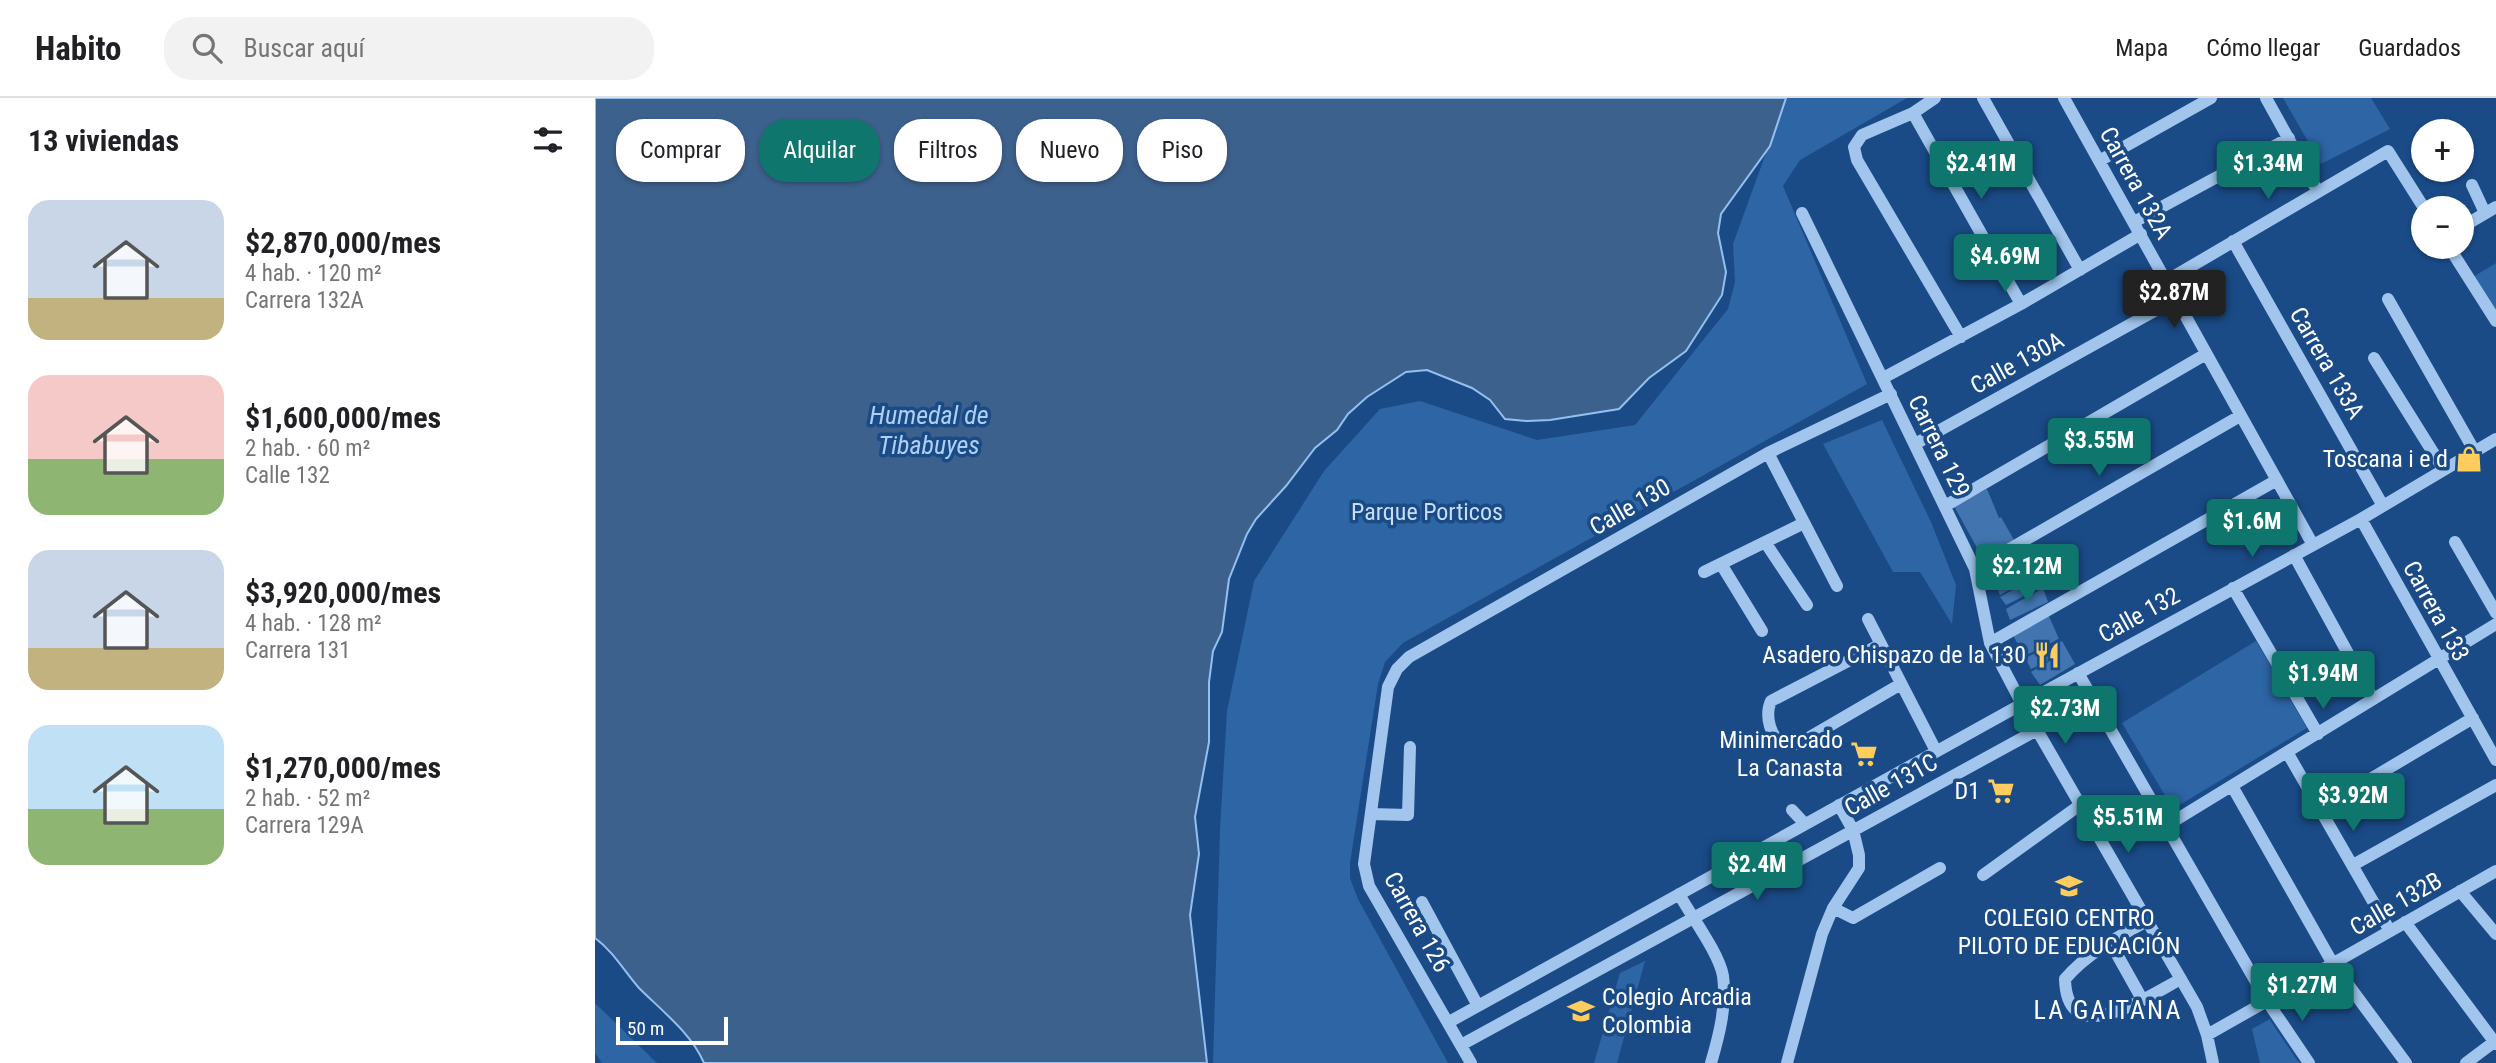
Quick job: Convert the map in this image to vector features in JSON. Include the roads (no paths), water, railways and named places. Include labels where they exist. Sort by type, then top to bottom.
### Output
[{"type":"street","points":[[1935,98],[1913,113],[1862,135],[1854,146],[1857,160],[1961,337]]},
{"type":"street","points":[[1983,98],[2080,270]]},
{"type":"street","points":[[2099,160],[2211,98]]},
{"type":"street","points":[[2266,98],[2318,191]]},
{"type":"street","name":"Carrera 132A","points":[[2067,99],[2313,545]]},
{"type":"street","points":[[1913,113],[2021,304]]},
{"type":"street","points":[[2134,222],[2289,138]]},
{"type":"street","points":[[2166,281],[2388,150],[2417,196]]},
{"type":"street","points":[[2472,185],[2491,210],[2474,220]]},
{"type":"street","name":"Carrera 129","points":[[1802,213],[1975,569],[1990,643],[2022,704],[2197,1007],[2213,1063]]},
{"type":"street","points":[[1884,378],[2021,304],[2141,234]]},
{"type":"street","name":"Carrera 133A","points":[[2233,241],[2383,506]]},
{"type":"street","points":[[2457,259],[2496,321]]},
{"type":"street","name":"Calle 130A","points":[[1915,444],[2176,299]]},
{"type":"street","points":[[2388,299],[2475,452]]},
{"type":"street","points":[[1945,506],[2206,354]]},
{"type":"street","points":[[2374,358],[2444,470]]},
{"type":"street","name":"Calle 130","points":[[1397,669],[1409,657],[1768,453],[1891,394]]},
{"type":"street","points":[[1975,569],[2240,416]]},
{"type":"street","name":"Calle 132","points":[[2022,704],[2361,519],[2496,439]]},
{"type":"street","points":[[1768,453],[1837,586]]},
{"type":"street","points":[[1990,643],[2277,480]]},
{"type":"street","name":"Carrera 133","points":[[2361,519],[2496,760]]},
{"type":"street","points":[[1704,572],[1804,523]]},
{"type":"street","points":[[1765,542],[1807,605]]},
{"type":"street","points":[[2455,542],[2496,613]]},
{"type":"street","points":[[2294,555],[2374,699]]},
{"type":"street","points":[[1721,564],[1762,631]]},
{"type":"street","points":[[2233,588],[2318,734]]},
{"type":"street","points":[[1868,619],[1936,751]]},
{"type":"street","points":[[2166,826],[2496,624]]},
{"type":"street","points":[[1881,644],[1771,701],[1767,709],[1768,722],[1777,739],[1786,744],[1798,744],[1901,684]]},
{"type":"street","name":"Carrera 126","points":[[1397,669],[1388,688],[1364,864],[1369,886],[1471,1063]]},
{"type":"street","points":[[2078,673],[2267,1001],[2309,1063]]},
{"type":"street","name":"Calle 131C","points":[[1449,1022],[2022,704]]},
{"type":"street","points":[[2320,809],[2473,719]]},
{"type":"street","name":"Calle 131C","points":[[1461,1045],[2037,730]]},
{"type":"street","points":[[1371,814],[1408,815],[1410,747]]},
{"type":"street","points":[[2287,752],[2391,931]]},
{"type":"street","points":[[2353,865],[2496,785]]},
{"type":"street","points":[[2232,786],[2333,964],[2406,1063]]},
{"type":"street","points":[[1787,1063],[1822,934],[1833,908],[1859,868],[1853,830],[1839,805]]},
{"type":"street","points":[[1983,876],[2080,805]]},
{"type":"street","points":[[1792,810],[1805,824]]},
{"type":"street","points":[[1833,908],[1853,918],[1940,868]]},
{"type":"street","name":"Calle 132B","points":[[2207,1035],[2496,871]]},
{"type":"street","points":[[2460,891],[2496,934]]},
{"type":"street","points":[[1679,894],[1723,975],[1724,1003],[1711,1063]]},
{"type":"street","points":[[1422,902],[1478,1006]]},
{"type":"street","points":[[2147,921],[2109,942],[2078,964],[2065,979],[2065,992],[2074,1010],[2089,1017],[2112,1014],[2181,979]]},
{"type":"street","points":[[2405,922],[2495,1043],[2466,1063]]},
{"type":"street","points":[[2109,942],[2142,999]]},
{"type":"water","name":"Humedal de Tibabuyes","points":[[595,98],[1786,98],[1770,146],[1721,214],[1718,233],[1726,272],[1722,295],[1686,351],[1649,378],[1619,409],[1550,420],[1505,419],[1490,400],[1472,388],[1427,370],[1406,372],[1367,397],[1348,414],[1337,430],[1315,448],[1256,519],[1247,534],[1229,579],[1222,632],[1213,651],[1209,682],[1209,742],[1195,817],[1199,854],[1190,915],[1207,1063],[704,1063],[684,1032],[639,988],[613,955],[595,938]]},
{"type":"place","name":"Toscana i e d","points":[[2469,459]]},
{"type":"place","name":"Asadero Chispazo de la 130","points":[[2047,655]]},
{"type":"place","name":"Minimercado La Canasta","points":[[1864,754]]},
{"type":"place","name":"D1","points":[[2001,791]]},
{"type":"place","name":"COLEGIO CENTRO PILOTO DE EDUCACIÓN","points":[[2069,886]]},
{"type":"place","name":"Colegio Arcadia Colombia","points":[[1581,1011]]},
{"type":"district","name":"LA GAITANA","points":[[2108,1010]]},
{"type":"park label","name":"Parque Porticos","points":[[1427,512]]}]
